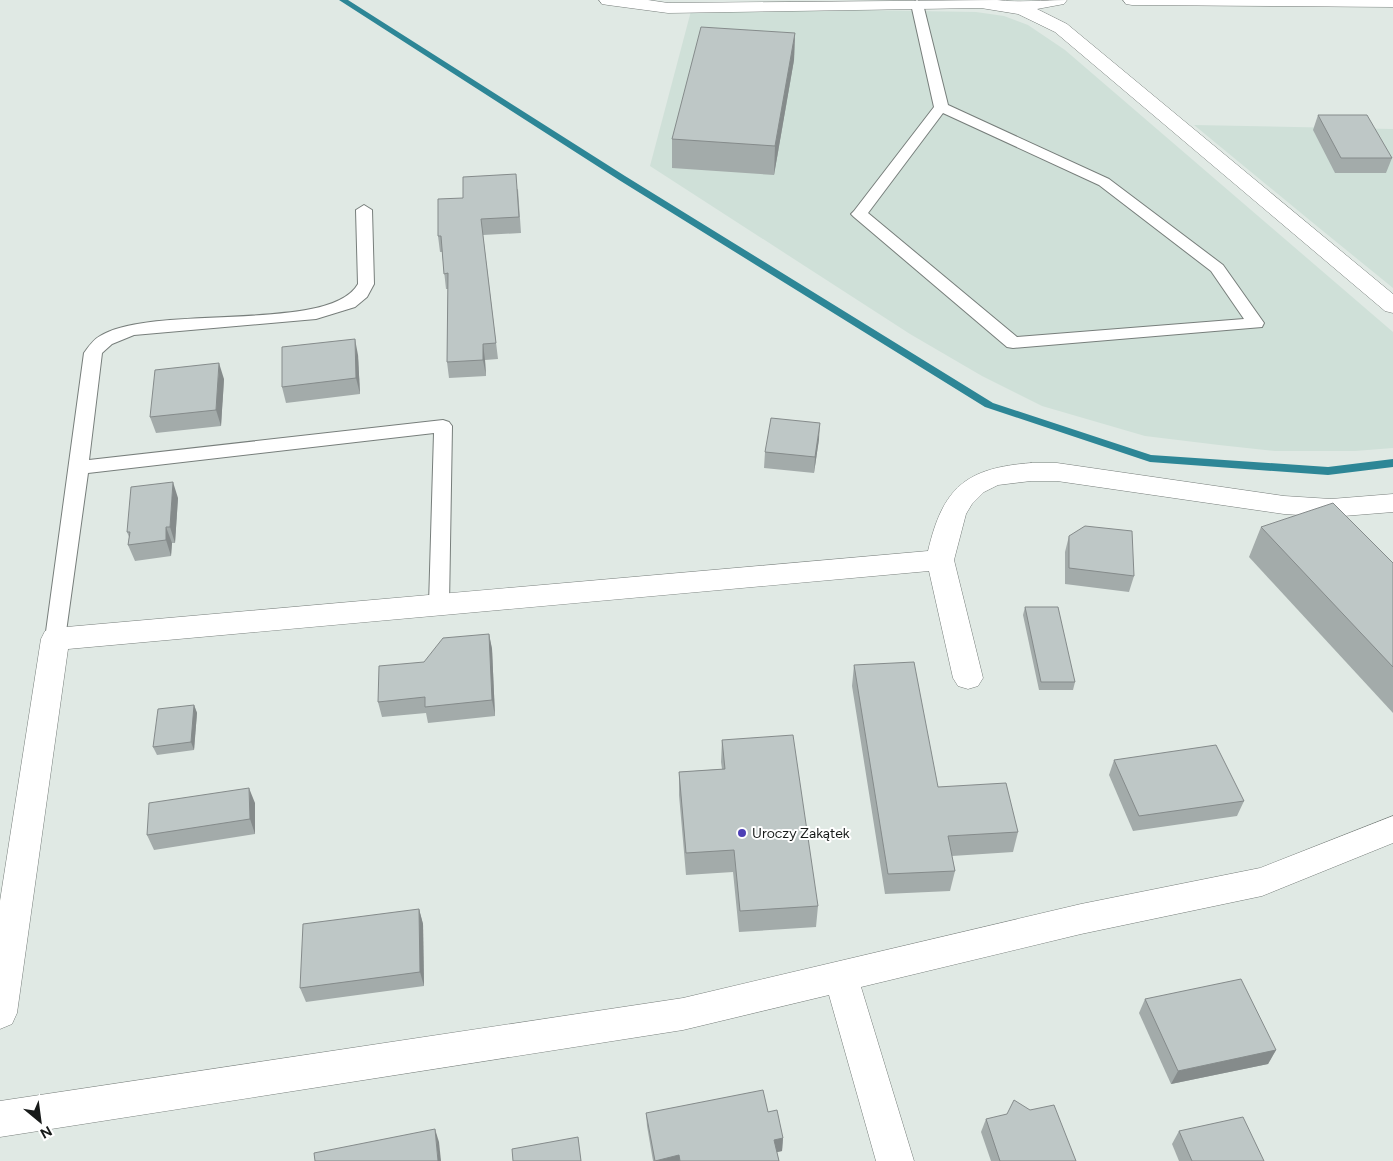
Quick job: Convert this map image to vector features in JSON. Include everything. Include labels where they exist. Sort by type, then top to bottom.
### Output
[{"type":"street","points":[[608,0],[668,8],[981,3],[1022,9],[1061,28],[1393,306]]},
{"type":"street","points":[[1022,9],[1040,2],[1058,0]]},
{"type":"street","points":[[1132,0],[1393,2]]},
{"type":"street","points":[[968,678],[940,560],[945,534],[951,518],[969,490],[992,476],[1021,470],[1056,472],[1284,505],[1331,508],[1393,503]]},
{"type":"street","points":[[0,1013],[55,639],[940,560]]},
{"type":"street","points":[[0,1119],[683,1014],[1081,919],[1262,882],[1393,829]]},
{"type":"street","points":[[840,976],[895,1161]]},
{"type":"lane","points":[[916,4],[941,108]]},
{"type":"lane","points":[[941,108],[1104,182],[1217,268],[1256,323],[1013,343],[859,214],[941,108]]},
{"type":"lane","points":[[55,639],[80,468],[93,353],[99,344],[116,334],[134,330],[316,314],[349,303],[361,293],[366,284],[364,210]]},
{"type":"lane","points":[[80,468],[443,426],[439,605]]},
{"type":"shaded area","points":[[860,10],[976,12],[1004,16],[1028,25],[1065,50],[1393,332],[1393,448],[1355,451],[1275,451],[1219,445],[1145,436],[1042,406],[982,376],[910,334],[650,166],[691,11]]},
{"type":"shaded area","points":[[1194,125],[1393,129],[1393,288],[1318,227]]},
{"type":"building","points":[[701,27],[795,33],[775,146],[672,139]]},
{"type":"building","points":[[1318,115],[1367,115],[1392,158],[1341,158]]},
{"type":"building","points":[[516,174],[519,217],[481,219],[496,343],[483,344],[483,360],[447,362],[448,273],[444,274],[441,236],[438,236],[438,199],[463,198],[463,177]]},
{"type":"building","points":[[355,339],[356,378],[282,387],[282,347]]},
{"type":"building","points":[[219,363],[216,410],[150,417],[155,370]]},
{"type":"building","points":[[771,418],[820,423],[815,457],[765,452]]},
{"type":"building","points":[[173,482],[170,527],[166,527],[166,540],[128,545],[130,532],[127,532],[131,487]]},
{"type":"building","points":[[1333,503],[1393,563],[1393,667],[1261,527]]},
{"type":"building","points":[[1085,526],[1132,531],[1134,576],[1069,568],[1069,536]]},
{"type":"building","points":[[1025,607],[1058,607],[1075,682],[1041,682]]},
{"type":"building","points":[[489,634],[492,700],[425,707],[425,697],[378,702],[379,666],[424,662],[443,638]]},
{"type":"building","points":[[914,662],[938,787],[1006,783],[1018,832],[948,836],[955,871],[888,874],[854,665]]},
{"type":"building","points":[[194,705],[191,742],[153,747],[158,709]]},
{"type":"building","name":"Uroczy Zakątek","points":[[793,735],[818,906],[740,911],[734,850],[686,853],[679,772],[725,769],[722,740]]},
{"type":"building","points":[[1216,745],[1244,801],[1139,816],[1114,760]]},
{"type":"building","points":[[249,788],[250,819],[147,835],[149,803]]},
{"type":"building","points":[[419,909],[420,972],[300,988],[303,924]]},
{"type":"building","points":[[1241,979],[1276,1050],[1178,1071],[1145,999]]},
{"type":"building","points":[[763,1090],[768,1112],[777,1110],[783,1138],[774,1140],[779,1161],[680,1161],[679,1155],[655,1161],[646,1113]]},
{"type":"building","points":[[1014,1100],[1030,1110],[1054,1105],[1076,1161],[1000,1161],[986,1119],[1007,1114]]},
{"type":"building","points":[[1243,1117],[1264,1161],[1192,1161],[1179,1131]]},
{"type":"building","points":[[435,1129],[438,1161],[315,1161],[314,1153]]},
{"type":"building","points":[[578,1137],[581,1161],[513,1161],[512,1149]]},
{"type":"waterway","points":[[343,0],[622,178],[989,405],[1150,458],[1328,471],[1393,463]]},
{"type":"place","name":"Uroczy Zakątek","points":[[742,833]]}]
